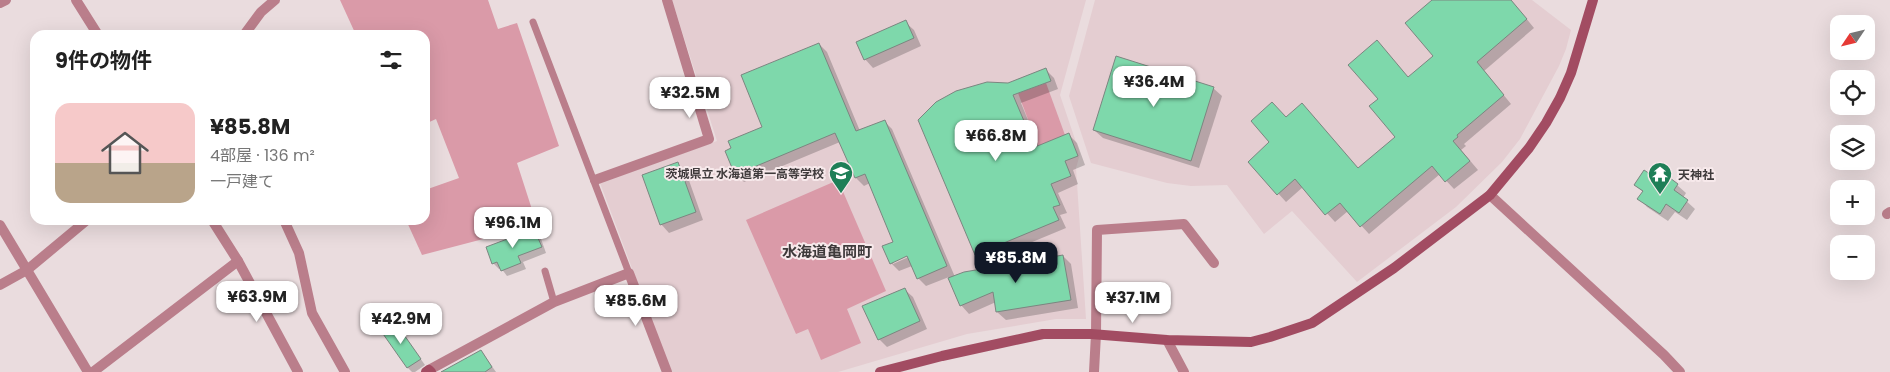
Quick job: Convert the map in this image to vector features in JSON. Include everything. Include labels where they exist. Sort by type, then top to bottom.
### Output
[{"type":"street","points":[[0,3],[6,0]]},
{"type":"street","points":[[76,0],[95,30]]},
{"type":"street","points":[[248,30],[261,12],[275,0]]},
{"type":"street","points":[[595,180],[709,139],[666,0]]},
{"type":"street","points":[[880,372],[942,356],[1043,334],[1096,334],[1167,340],[1250,342],[1312,323],[1394,268],[1490,195],[1529,148],[1560,98],[1571,74],[1593,0]]},
{"type":"street","points":[[1490,195],[1664,355],[1680,372]]},
{"type":"street","points":[[1094,372],[1097,230],[1184,224],[1214,263]]},
{"type":"street","points":[[0,225],[88,372]]},
{"type":"street","points":[[0,285],[26,270],[81,225]]},
{"type":"street","points":[[215,225],[238,261],[298,372]]},
{"type":"street","points":[[286,225],[299,253],[312,313],[345,372]]},
{"type":"street","points":[[93,372],[238,261]]},
{"type":"street","points":[[429,371],[554,302],[629,273],[667,372]]},
{"type":"street","points":[[1167,340],[1184,372]]},
{"type":"lane","points":[[533,22],[629,273]]},
{"type":"lane","points":[[545,272],[554,302]]},
{"type":"shaded area","points":[[340,0],[488,0],[498,29],[517,23],[559,146],[517,163],[537,225],[422,255],[408,225],[430,225],[430,188],[459,178],[436,119],[430,122],[430,30],[354,30]]},
{"type":"shaded area","name":"茨城県立 水海道第一高等学校","points":[[672,0],[1086,0],[1060,95],[1080,154],[1076,168],[1086,319],[1056,319],[967,334],[838,372],[671,372],[600,183],[717,141]]},
{"type":"shaded area","points":[[1095,0],[1532,0],[1571,30],[1559,66],[1520,139],[1502,162],[1456,207],[1357,282],[1292,211],[1264,234],[1227,185],[1191,186],[1167,183],[1091,163],[1069,96]]},
{"type":"shaded area","points":[[1046,83],[1065,135],[1038,146],[1018,93]]},
{"type":"shaded area","points":[[838,180],[886,291],[847,309],[861,343],[821,360],[808,329],[796,334],[746,220]]},
{"type":"building","points":[[1432,0],[1511,0],[1527,19],[1477,62],[1504,95],[1457,135],[1458,137],[1453,141],[1470,161],[1445,182],[1432,166],[1360,227],[1340,203],[1325,215],[1295,179],[1277,195],[1248,162],[1269,142],[1251,121],[1272,102],[1286,117],[1302,103],[1358,168],[1395,137],[1369,106],[1378,99],[1348,65],[1377,40],[1408,77],[1433,56],[1405,23]]},
{"type":"building","points":[[906,20],[914,38],[864,60],[856,42]]},
{"type":"building","points":[[819,43],[856,131],[885,120],[947,266],[917,279],[907,256],[890,264],[882,246],[893,242],[865,174],[855,178],[835,133],[735,175],[725,151],[731,148],[728,141],[762,127],[741,75]]},
{"type":"building","points":[[1116,56],[1214,87],[1191,161],[1093,130]]},
{"type":"building","points":[[1046,68],[1051,81],[1013,95],[1035,147],[1069,133],[1078,156],[1065,161],[1071,176],[1051,184],[1060,205],[1053,207],[1059,220],[975,255],[918,120],[936,102],[956,91],[987,82],[1008,83]]},
{"type":"building","points":[[678,162],[696,212],[660,225],[642,175]]},
{"type":"building","name":"天神社","points":[[1658,169],[1678,184],[1674,190],[1688,200],[1679,213],[1666,204],[1660,214],[1637,199],[1643,191],[1634,185],[1644,170],[1653,176]]},
{"type":"building","points":[[534,229],[542,247],[518,256],[521,263],[501,271],[497,262],[492,264],[486,247]]},
{"type":"building","points":[[1063,255],[1071,300],[996,312],[993,292],[960,306],[948,278],[964,272]]},
{"type":"building","points":[[905,288],[920,321],[878,340],[862,306]]},
{"type":"building","points":[[395,322],[421,359],[407,368],[381,331]]},
{"type":"building","points":[[481,350],[492,367],[485,372],[441,372]]},
{"type":"place","name":"茨城県立 水海道第一高等学校","points":[[841,194]]},
{"type":"place","name":"天神社","points":[[1660,195]]},
{"type":"district","name":"水海道亀岡町","points":[[827,251]]}]
